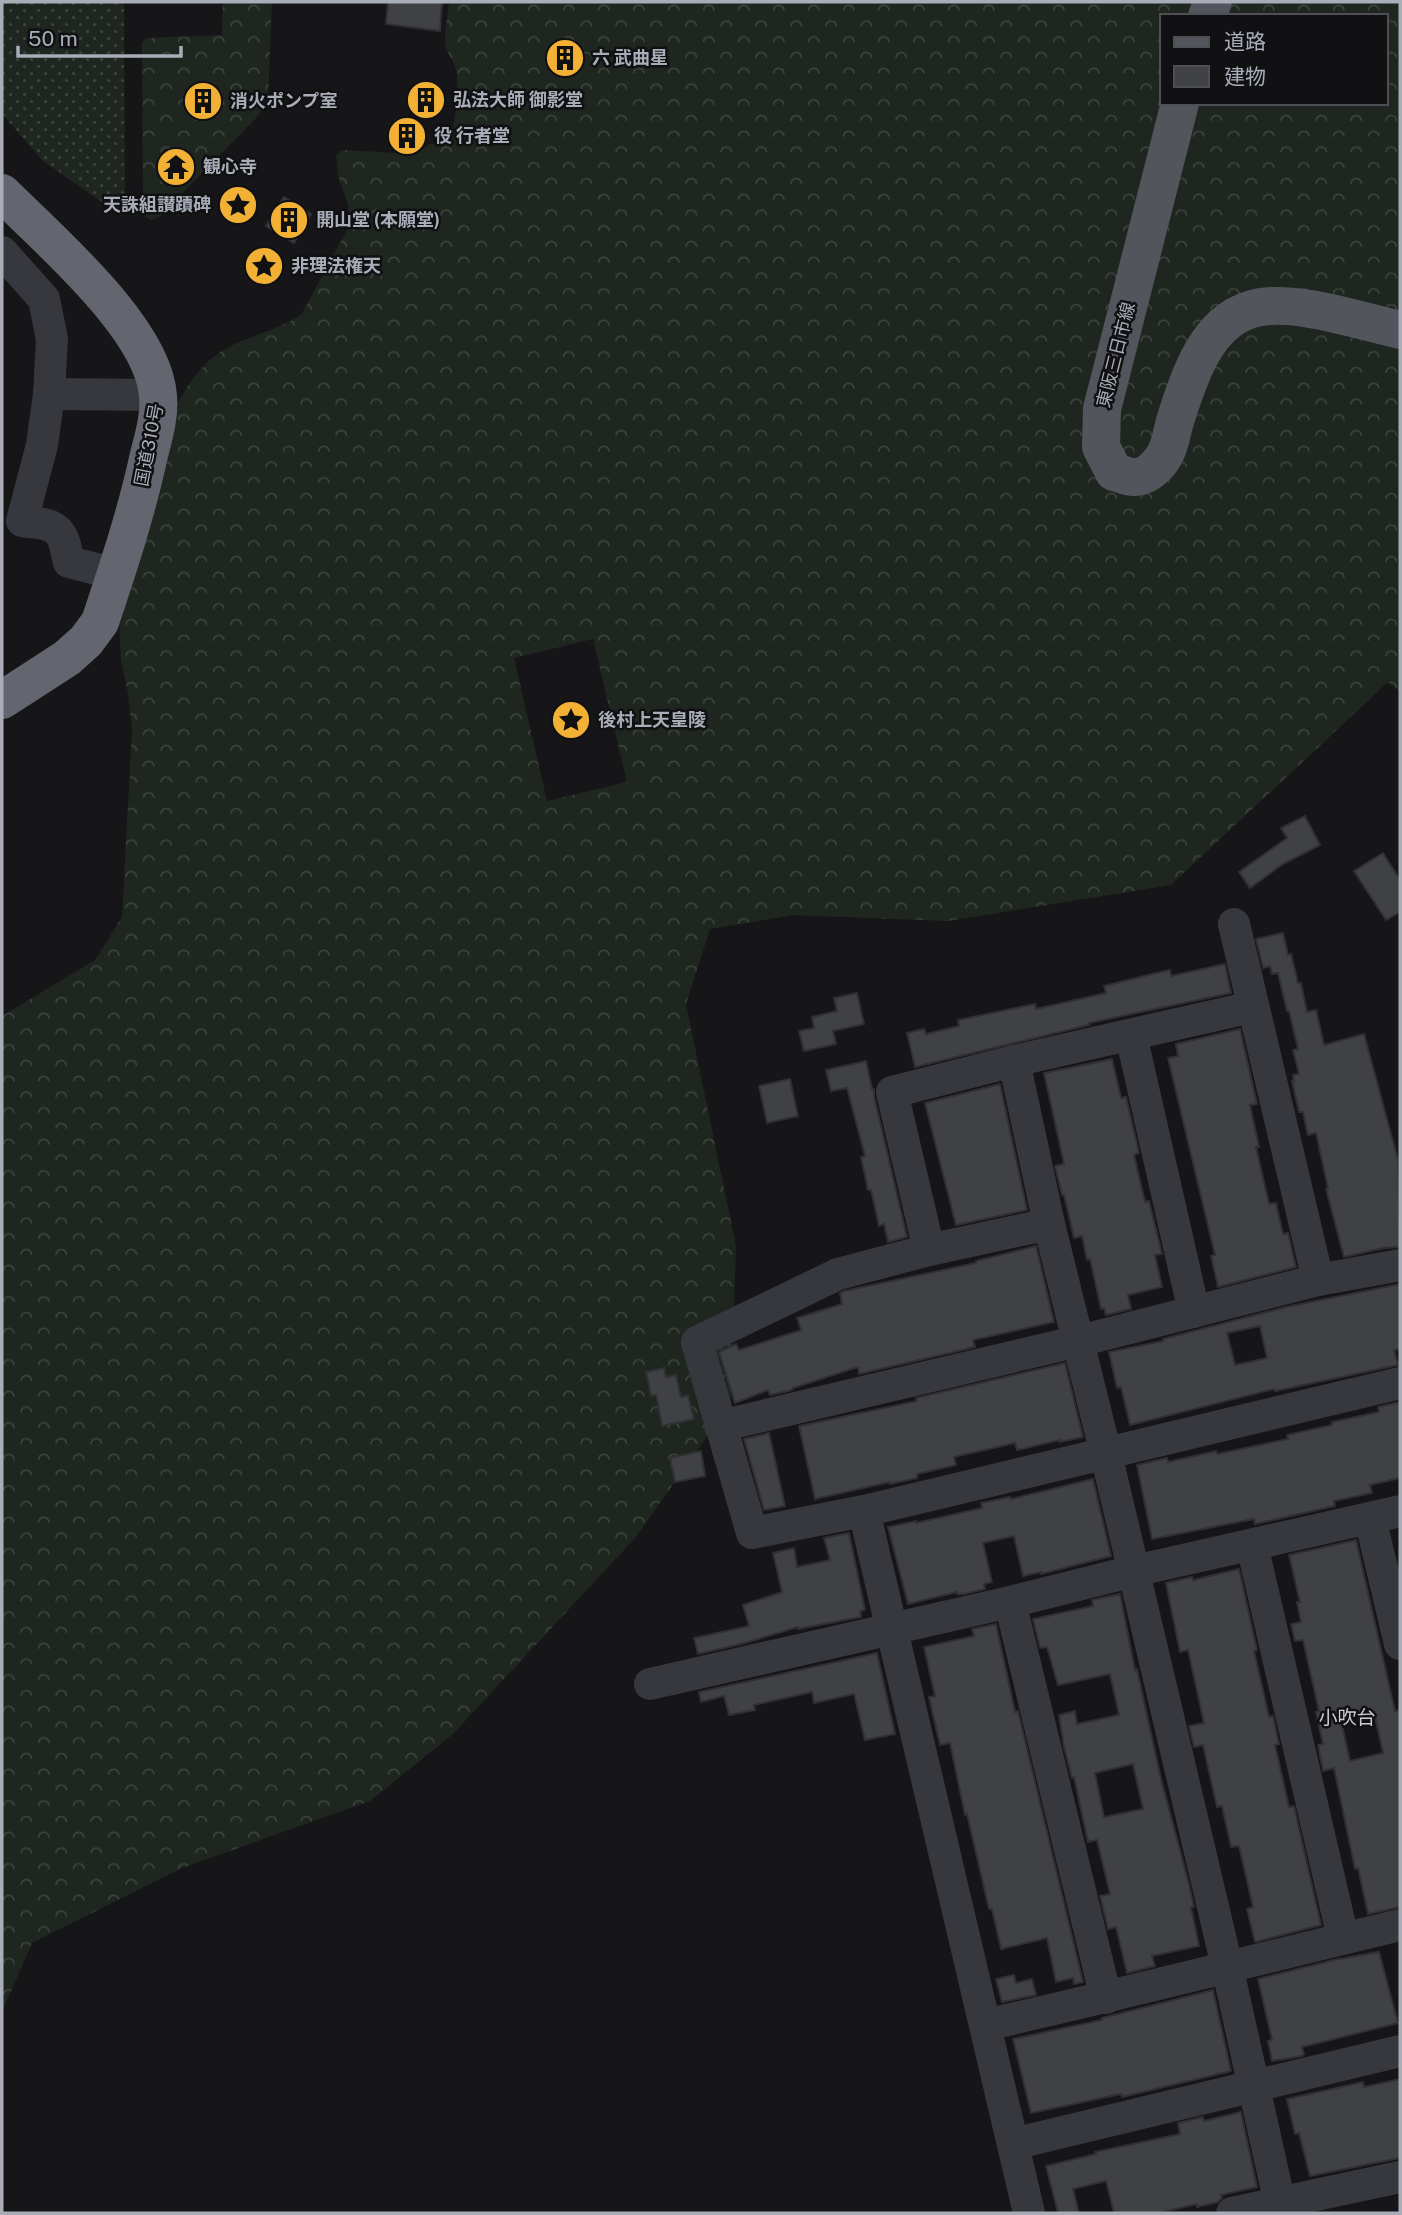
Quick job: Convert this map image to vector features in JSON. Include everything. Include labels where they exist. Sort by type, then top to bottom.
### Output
[{"type":"highway","name":"国道310号","points":[[2,193],[96,287],[141,345],[154,375],[158,395],[158,416],[146,466],[100,622],[86,641],[67,658],[2,700]]},
{"type":"main road","name":"東阪三日市線","points":[[1179,105],[1102,409],[1101,447],[1114,472],[1135,478],[1151,471],[1165,455],[1185,389],[1203,350],[1227,322],[1249,310],[1279,305],[1400,330]]},
{"type":"street","points":[[2,252],[44,299],[52,340],[49,394],[42,444],[22,521],[51,525],[58,531],[63,538],[69,562],[116,574]]},
{"type":"street","points":[[49,394],[158,395]]},
{"type":"street","points":[[1234,924],[1318,1280]]},
{"type":"street","points":[[929,1250],[892,1092],[1014,1061],[1252,1007]]},
{"type":"street","points":[[1131,1035],[1194,1312]]},
{"type":"street","points":[[1014,1061],[1049,1224],[1227,1966],[1280,2207]]},
{"type":"street","points":[[1049,1224],[929,1250],[838,1274],[696,1342],[752,1533],[864,1511],[1400,1383]]},
{"type":"street","points":[[720,1426],[1079,1341],[1318,1280],[1400,1265]]},
{"type":"street","points":[[864,1511],[1029,2213]]},
{"type":"street","points":[[650,1684],[1385,1514],[1400,1644]]},
{"type":"street","points":[[1252,1545],[1343,1938]]},
{"type":"street","points":[[1010,1602],[1106,1998]]},
{"type":"street","points":[[985,2025],[1400,1925]]},
{"type":"street","points":[[1013,2144],[1400,2052]]},
{"type":"street","points":[[1232,2213],[1280,2207],[1400,2179]]},
{"type":"green space","points":[[2,2],[124,2],[125,212],[120,215],[42,160],[2,114]]},
{"type":"green space","points":[[223,2],[272,2],[268,98],[257,117],[159,217],[151,220],[143,215],[142,43],[147,38],[222,35]]},
{"type":"green space","points":[[449,2],[1400,2],[1400,692],[1388,682],[1171,885],[948,921],[793,915],[710,929],[686,1004],[736,1246],[731,1403],[635,1538],[453,1734],[370,1801],[182,1868],[32,1943],[2,2012],[2,1016],[95,960],[122,917],[132,729],[121,660],[119,619],[169,421],[187,388],[210,360],[231,346],[301,315],[349,226],[348,204],[339,179],[336,156],[341,150],[417,154],[429,144],[444,144],[450,141],[457,78],[455,66],[445,45]],"holes":[[[593,639],[627,782],[547,801],[514,658]]]},
{"type":"building","points":[[388,2],[442,2],[440,31],[386,24]]},
{"type":"building","name":"弘法大師 御影堂","points":[[416,85],[439,88],[436,115],[413,113]]},
{"type":"building","name":"役 行者堂","points":[[398,124],[419,126],[417,147],[396,146]]},
{"type":"building","name":"開山堂 (本願堂)","points":[[284,197],[311,214],[294,243],[266,226]]},
{"type":"building","points":[[1305,816],[1320,845],[1283,864],[1250,888],[1239,872],[1287,838],[1281,828]]},
{"type":"building","points":[[1383,853],[1400,880],[1400,912],[1386,920],[1354,871]]},
{"type":"building","points":[[1283,933],[1298,983],[1301,983],[1307,1012],[1316,1010],[1324,1045],[1364,1034],[1398,1160],[1400,1247],[1344,1257],[1326,1189],[1328,1188],[1316,1133],[1308,1135],[1292,1081],[1293,1075],[1299,1074],[1293,1050],[1298,1049],[1289,1011],[1278,973],[1272,974],[1270,966],[1263,968],[1256,939]]},
{"type":"building","points":[[1225,964],[1231,993],[1089,1023],[915,1067],[907,1033],[924,1029],[926,1034],[959,1026],[958,1020],[1035,1004],[1036,1009],[1106,993],[1104,986],[1170,970],[1171,976]]},
{"type":"building","points":[[857,993],[864,1024],[833,1031],[836,1044],[804,1051],[799,1031],[814,1028],[812,1017],[837,1011],[834,998]]},
{"type":"building","points":[[1240,1029],[1257,1104],[1250,1105],[1269,1204],[1276,1203],[1283,1234],[1288,1233],[1296,1267],[1218,1287],[1211,1256],[1215,1255],[1168,1058],[1178,1056],[1176,1044]]},
{"type":"building","points":[[1112,1059],[1121,1098],[1126,1097],[1139,1153],[1134,1155],[1145,1202],[1149,1201],[1162,1254],[1155,1255],[1162,1287],[1128,1295],[1131,1309],[1106,1315],[1104,1308],[1101,1309],[1082,1236],[1074,1238],[1062,1195],[1055,1166],[1064,1164],[1044,1073]]},
{"type":"building","points":[[866,1061],[907,1237],[888,1242],[884,1224],[879,1226],[871,1190],[868,1190],[861,1157],[865,1156],[847,1088],[831,1091],[826,1070]]},
{"type":"building","points":[[790,1079],[798,1116],[767,1123],[759,1086]]},
{"type":"building","points":[[1000,1084],[1027,1210],[956,1225],[925,1103]]},
{"type":"building","points":[[1036,1246],[1054,1322],[973,1340],[975,1347],[859,1374],[858,1367],[788,1391],[770,1395],[768,1390],[735,1403],[719,1352],[736,1344],[739,1350],[801,1330],[797,1318],[842,1304],[840,1293],[844,1291],[976,1263]]},
{"type":"building","points":[[1400,1284],[1400,1349],[1394,1350],[1398,1365],[1275,1391],[1274,1389],[1130,1425],[1121,1387],[1117,1388],[1109,1352],[1163,1341],[1286,1307]],"holes":[[[1260,1326],[1267,1358],[1235,1365],[1227,1333]]]},
{"type":"building","points":[[1065,1363],[1083,1437],[1017,1450],[1015,1443],[954,1457],[956,1465],[917,1474],[917,1478],[815,1499],[799,1426],[917,1401],[916,1398]]},
{"type":"building","points":[[664,1368],[666,1377],[676,1375],[681,1397],[688,1395],[694,1419],[662,1426],[656,1395],[651,1396],[646,1372]]},
{"type":"building","points":[[1400,1402],[1400,1478],[1370,1485],[1372,1493],[1334,1501],[1335,1506],[1255,1524],[1254,1519],[1152,1539],[1137,1465],[1167,1458],[1168,1462],[1216,1451],[1217,1454],[1288,1439],[1287,1435],[1379,1412],[1378,1407]]},
{"type":"building","points":[[769,1433],[785,1506],[764,1510],[744,1439]]},
{"type":"building","points":[[701,1451],[705,1476],[675,1482],[670,1458]]},
{"type":"building","points":[[1093,1479],[1111,1556],[1023,1576],[1014,1536],[983,1543],[992,1582],[984,1584],[985,1589],[964,1594],[957,1592],[908,1604],[888,1527],[982,1508],[981,1503],[1010,1497],[1011,1499]]},
{"type":"building","points":[[849,1533],[865,1610],[860,1611],[861,1617],[798,1627],[698,1654],[694,1638],[749,1626],[743,1605],[782,1592],[773,1553],[794,1548],[797,1567],[830,1560],[824,1538]]},
{"type":"building","points":[[1356,1540],[1395,1711],[1400,1710],[1400,1907],[1368,1914],[1358,1868],[1355,1869],[1334,1768],[1323,1771],[1318,1745],[1323,1744],[1316,1712],[1319,1711],[1303,1640],[1295,1641],[1291,1624],[1301,1622],[1297,1602],[1300,1602],[1289,1555]],"holes":[[[1374,1712],[1383,1753],[1350,1761],[1341,1720]]]},
{"type":"building","points":[[1239,1569],[1269,1717],[1273,1716],[1279,1744],[1275,1745],[1289,1807],[1294,1806],[1321,1925],[1255,1942],[1247,1909],[1253,1907],[1239,1846],[1231,1847],[1222,1806],[1217,1807],[1203,1745],[1194,1747],[1189,1726],[1204,1723],[1188,1650],[1180,1652],[1166,1583],[1192,1577],[1193,1580]]},
{"type":"building","points":[[1120,1594],[1135,1670],[1137,1669],[1161,1779],[1189,1884],[1199,1946],[1152,1956],[1155,1966],[1127,1973],[1116,1927],[1108,1929],[1100,1896],[1110,1894],[1097,1840],[1088,1842],[1074,1777],[1072,1778],[1064,1747],[1059,1715],[1075,1711],[1077,1724],[1119,1715],[1110,1674],[1058,1685],[1047,1647],[1040,1648],[1033,1619],[1093,1606],[1092,1600]],"holes":[[[1133,1764],[1143,1809],[1104,1817],[1095,1773]]]},
{"type":"building","points":[[996,1624],[1015,1712],[1018,1711],[1083,1982],[1074,1984],[1073,1978],[1056,1982],[1047,1938],[1001,1949],[967,1814],[965,1815],[950,1743],[940,1745],[929,1697],[935,1696],[924,1647],[974,1636],[972,1629]]},
{"type":"building","points":[[877,1653],[895,1734],[865,1740],[854,1694],[814,1703],[812,1692],[754,1705],[755,1710],[729,1715],[724,1696],[701,1702],[699,1692]]},
{"type":"building","points":[[1379,1952],[1398,2023],[1302,2047],[1302,2056],[1272,2061],[1268,2041],[1272,2040],[1258,1979]]},
{"type":"building","points":[[1014,1975],[1016,1983],[1032,1979],[1036,1995],[1002,2002],[996,1979]]},
{"type":"building","points":[[1213,1990],[1231,2071],[1122,2097],[1121,2094],[1031,2113],[1013,2039],[1102,2020]]},
{"type":"building","points":[[1400,2079],[1400,2158],[1310,2176],[1299,2133],[1295,2134],[1287,2099],[1363,2082],[1364,2087]]},
{"type":"building","points":[[1241,2112],[1257,2187],[1221,2195],[1222,2198],[1218,2202],[1197,2207],[1197,2204],[1158,2213],[1114,2213],[1106,2181],[1073,2189],[1079,2213],[1058,2213],[1046,2166],[1096,2154],[1095,2152],[1180,2134],[1178,2123],[1203,2117],[1204,2121]]},
{"type":"place","name":"六 武曲星","points":[[565,58]]},
{"type":"place","name":"弘法大師 御影堂","points":[[426,100]]},
{"type":"place","name":"消火ポンプ室","points":[[203,101]]},
{"type":"place","name":"役 行者堂","points":[[407,136]]},
{"type":"place","name":"観心寺","points":[[176,167]]},
{"type":"place","name":"天誅組讃蹟碑","points":[[238,205]]},
{"type":"place","name":"開山堂 (本願堂)","points":[[289,220]]},
{"type":"place","name":"非理法権天","points":[[264,266]]},
{"type":"place","name":"後村上天皇陵","points":[[571,720]]},
{"type":"district","name":"小吹台","points":[[1347,1717]]}]
